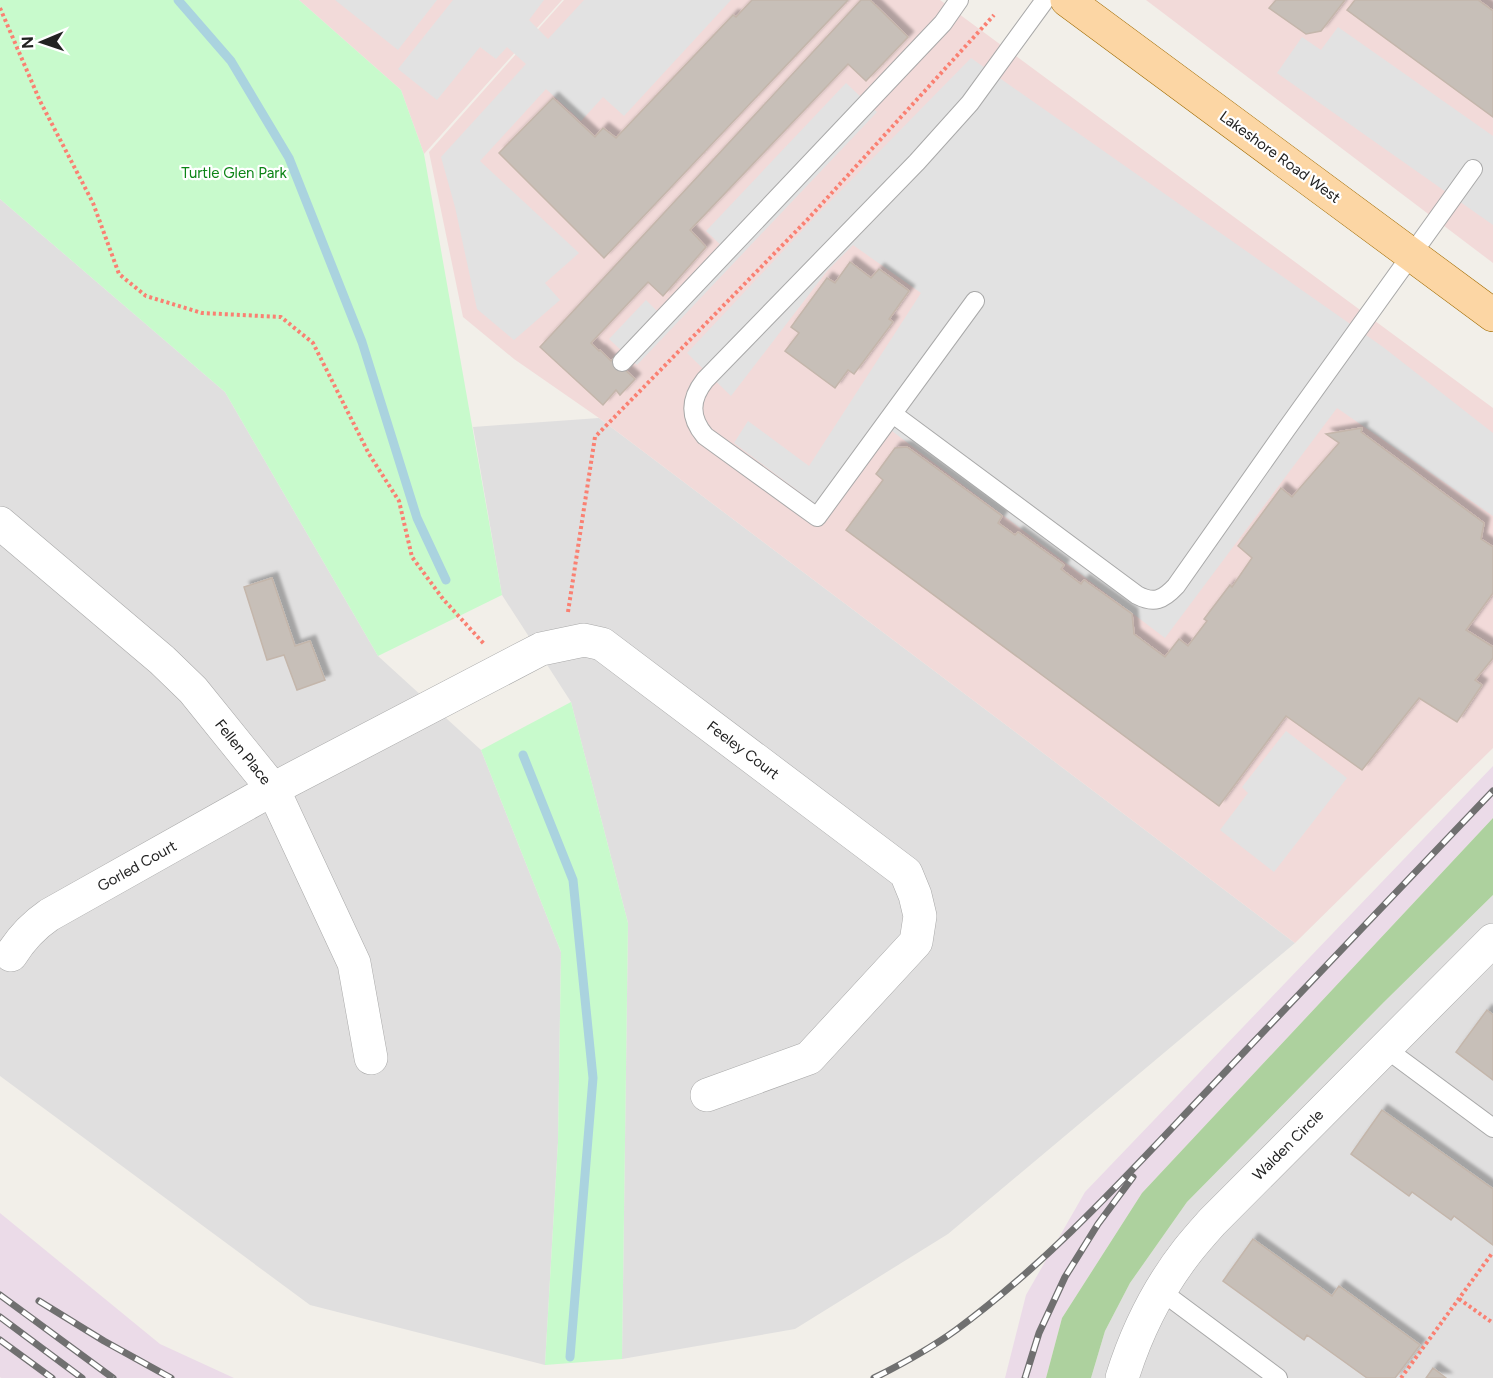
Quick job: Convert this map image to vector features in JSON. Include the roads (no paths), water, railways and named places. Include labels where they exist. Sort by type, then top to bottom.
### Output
[{"type":"main road","name":"Lakeshore Road West","points":[[1066,0],[1493,315]]},
{"type":"street","name":"Fellen Place","points":[[0,523],[162,660],[193,690],[273,789],[354,963],[371,1058]]},
{"type":"street","name":"Feeley Court","points":[[273,789],[541,649],[584,640],[602,644],[906,873],[915,894],[920,916],[916,942],[809,1058],[707,1095]]},
{"type":"street","name":"Gorled Court","points":[[11,955],[36,924],[50,915],[273,789]]},
{"type":"street","name":"Walden Circle","points":[[1122,1378],[1133,1347],[1161,1291],[1188,1251],[1212,1222],[1493,940]]},
{"type":"lane","points":[[622,362],[943,23],[959,0]]},
{"type":"lane","points":[[975,301],[817,518],[705,436],[699,428],[693,411],[694,400],[705,380],[917,162],[970,103],[1045,0]]},
{"type":"lane","points":[[893,414],[1137,595],[1146,600],[1156,600],[1167,596],[1473,169]]},
{"type":"lane","points":[[1385,1048],[1493,1128]]},
{"type":"lane","points":[[1161,1291],[1278,1378]]},
{"type":"waterway","points":[[178,0],[231,61],[289,158],[362,342],[417,518],[446,580]]},
{"type":"waterway","points":[[523,755],[573,880],[593,1078],[570,1357]]},
{"type":"railway","points":[[874,1378],[916,1356],[956,1330],[991,1303],[1056,1246],[1149,1152],[1493,791]]},
{"type":"railway","points":[[1025,1378],[1039,1333],[1065,1277],[1098,1224],[1133,1177]]},
{"type":"railway","points":[[0,1295],[113,1378]]},
{"type":"railway","points":[[39,1301],[171,1378]]},
{"type":"railway","points":[[0,1317],[82,1378]]},
{"type":"railway","points":[[0,1340],[52,1378]]},
{"type":"park label","name":"Turtle Glen Park","points":[[234,173]]}]
